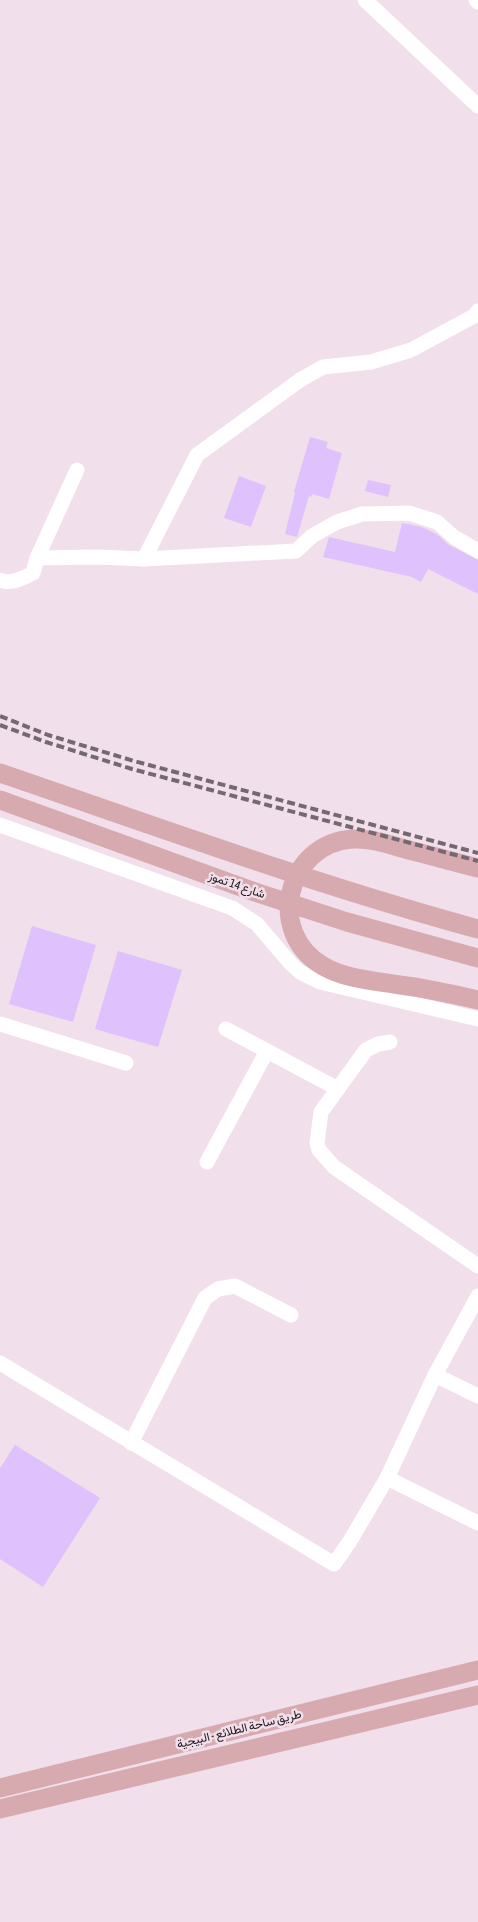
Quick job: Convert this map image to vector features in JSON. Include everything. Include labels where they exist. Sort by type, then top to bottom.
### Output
[{"type":"main road","points":[[0,773],[273,867],[478,929]]},
{"type":"main road","name":"شارع 14 تموز","points":[[0,800],[255,892],[381,932],[478,958]]},
{"type":"main road","points":[[478,868],[380,842],[353,839],[340,841],[327,846],[306,862],[292,885],[289,898],[291,925],[296,937],[308,954],[323,966],[343,974],[378,982],[426,989],[478,1000]]},
{"type":"main road","points":[[381,932],[423,946],[478,970]]},
{"type":"main road","points":[[378,982],[478,989]]},
{"type":"main road","name":"طريق ساحة الطلائع - البيجية","points":[[0,1788],[478,1670]]},
{"type":"main road","name":"طريق ساحة الطلائع - البيجية","points":[[0,1809],[478,1695]]},
{"type":"street","points":[[365,0],[478,106]]},
{"type":"street","points":[[144,559],[197,455],[300,380],[323,367],[371,362],[410,350],[474,316],[478,311]]},
{"type":"street","points":[[0,580],[5,583],[24,578],[33,573],[37,558],[77,470]]},
{"type":"street","points":[[37,558],[98,557],[144,559],[296,551],[312,536],[336,522],[362,514],[409,513],[437,522],[454,536],[478,551]]},
{"type":"street","points":[[0,825],[232,908],[257,924],[300,972],[320,982],[474,1024]]},
{"type":"street","points":[[0,1024],[126,1063]]},
{"type":"street","points":[[226,1029],[338,1089]]},
{"type":"street","points":[[390,1042],[378,1044],[366,1050],[321,1112],[317,1143],[319,1150],[334,1167],[478,1266]]},
{"type":"street","points":[[206,1162],[267,1051]]},
{"type":"street","points":[[132,1443],[205,1298],[218,1289],[235,1286],[291,1315]]},
{"type":"street","points":[[0,1363],[334,1564],[350,1541],[387,1478],[436,1375],[478,1296]]},
{"type":"street","points":[[436,1375],[478,1396]]},
{"type":"street","points":[[387,1478],[478,1523]]},
{"type":"building","points":[[310,437],[328,442],[326,448],[342,453],[329,499],[312,494],[311,497],[309,496],[297,537],[285,534],[294,492]]},
{"type":"building","points":[[239,476],[266,486],[251,527],[224,518]]},
{"type":"building","points":[[368,480],[391,485],[388,497],[365,491]]},
{"type":"building","points":[[402,523],[422,527],[438,535],[449,545],[478,560],[478,594],[428,569],[421,582],[412,577],[323,557],[329,537],[395,552]]},
{"type":"building","points":[[32,926],[96,945],[73,1022],[9,1004]]},
{"type":"building","points":[[118,951],[182,970],[158,1047],[95,1029]]},
{"type":"building","points":[[15,1445],[100,1498],[43,1587],[0,1559],[0,1468]]},
{"type":"railway","points":[[0,716],[48,735],[134,761],[478,853]]},
{"type":"railway","points":[[0,725],[46,742],[132,769],[478,861]]}]
